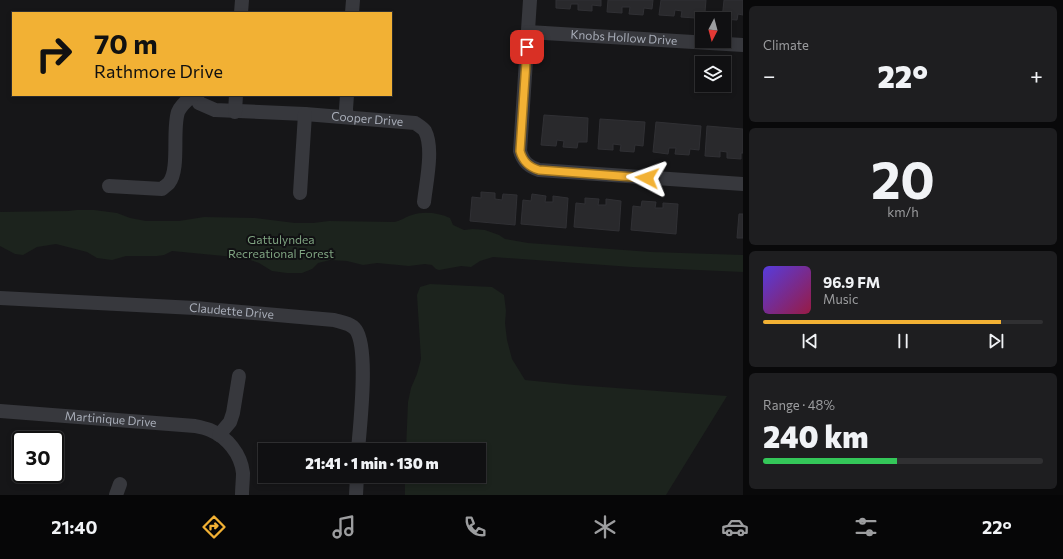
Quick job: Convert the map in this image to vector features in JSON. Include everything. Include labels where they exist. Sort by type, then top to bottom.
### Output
[{"type":"street","points":[[241,12],[242,0]]},
{"type":"street","points":[[352,12],[353,0]]},
{"type":"street","points":[[530,0],[520,151],[526,164],[539,170],[743,184]]},
{"type":"street","name":"Knobs Hollow Drive","points":[[528,32],[743,45]]},
{"type":"street","points":[[109,186],[162,189],[170,183],[174,166],[176,123],[179,110],[184,102],[193,96]]},
{"type":"street","name":"Cooper Drive","points":[[195,96],[199,103],[215,110],[305,114],[415,123],[424,130],[428,141],[429,158],[424,202]]},
{"type":"street","points":[[235,112],[236,96]]},
{"type":"street","points":[[347,96],[347,117]]},
{"type":"street","points":[[300,194],[305,114]]},
{"type":"street","name":"Claudette Drive","points":[[0,298],[195,308],[334,320],[350,325],[356,330],[362,345],[363,361],[358,443]]},
{"type":"street","points":[[219,435],[230,422],[233,413],[239,376]]},
{"type":"street","name":"Martinique Drive","points":[[0,411],[195,426],[210,430],[219,435],[234,448],[243,473],[242,495]]},
{"type":"street","points":[[356,495],[357,483]]},
{"type":"green space","name":"Gattulyndea Recreational Forest","points":[[94,210],[117,213],[130,218],[146,221],[179,221],[204,217],[255,218],[295,223],[329,221],[394,222],[421,213],[431,213],[450,218],[453,225],[464,230],[485,230],[505,239],[528,243],[651,252],[743,255],[743,272],[632,267],[493,257],[480,261],[471,267],[461,266],[439,270],[432,265],[425,264],[409,266],[377,263],[363,265],[347,261],[330,260],[318,263],[312,269],[302,273],[287,273],[272,271],[259,263],[245,258],[172,251],[164,255],[126,256],[112,260],[97,258],[87,252],[56,244],[37,247],[23,255],[15,254],[0,246],[0,212]]},
{"type":"green space","points":[[430,284],[492,287],[504,295],[507,340],[512,359],[525,380],[727,396],[666,495],[405,495],[405,483],[486,483],[486,443],[406,443],[408,402],[421,359],[417,295],[420,287]]},
{"type":"building","points":[[556,0],[601,0],[601,6],[592,5],[592,11],[578,10],[578,4],[571,4],[570,9],[556,8]]},
{"type":"building","points":[[608,0],[653,0],[652,9],[644,8],[643,15],[629,14],[630,7],[622,7],[622,13],[607,12]]},
{"type":"building","points":[[661,0],[706,0],[705,12],[695,12],[695,18],[681,17],[682,11],[675,10],[674,16],[659,15]]},
{"type":"building","points":[[724,0],[743,0],[743,15],[738,14],[737,20],[731,20],[731,12],[723,12]]},
{"type":"building","points":[[544,115],[588,118],[587,142],[578,142],[577,148],[563,147],[564,141],[557,140],[556,146],[541,145]]},
{"type":"building","points":[[600,119],[645,122],[643,146],[635,145],[634,152],[620,151],[621,145],[613,144],[613,150],[598,149]]},
{"type":"building","points":[[656,122],[701,126],[699,150],[690,149],[689,155],[675,154],[676,148],[669,148],[668,154],[653,152]]},
{"type":"building","points":[[707,126],[743,129],[743,153],[741,153],[741,159],[727,158],[727,152],[720,151],[720,157],[705,156]]},
{"type":"building","points":[[481,192],[495,193],[495,199],[502,200],[503,194],[517,195],[515,225],[470,221],[472,197],[481,198]]},
{"type":"building","points":[[532,194],[546,196],[545,202],[553,202],[553,196],[568,198],[566,228],[521,224],[523,200],[531,201]]},
{"type":"building","points":[[585,198],[599,199],[598,205],[606,205],[606,199],[621,201],[619,231],[574,227],[576,203],[585,204]]},
{"type":"building","points":[[642,201],[656,202],[655,208],[663,208],[663,203],[678,204],[676,234],[631,230],[633,206],[641,207]]},
{"type":"building","points":[[739,214],[743,214],[743,238],[737,238]]},
{"type":"route","points":[[527,47],[520,151],[526,164],[539,170],[647,178]]}]
